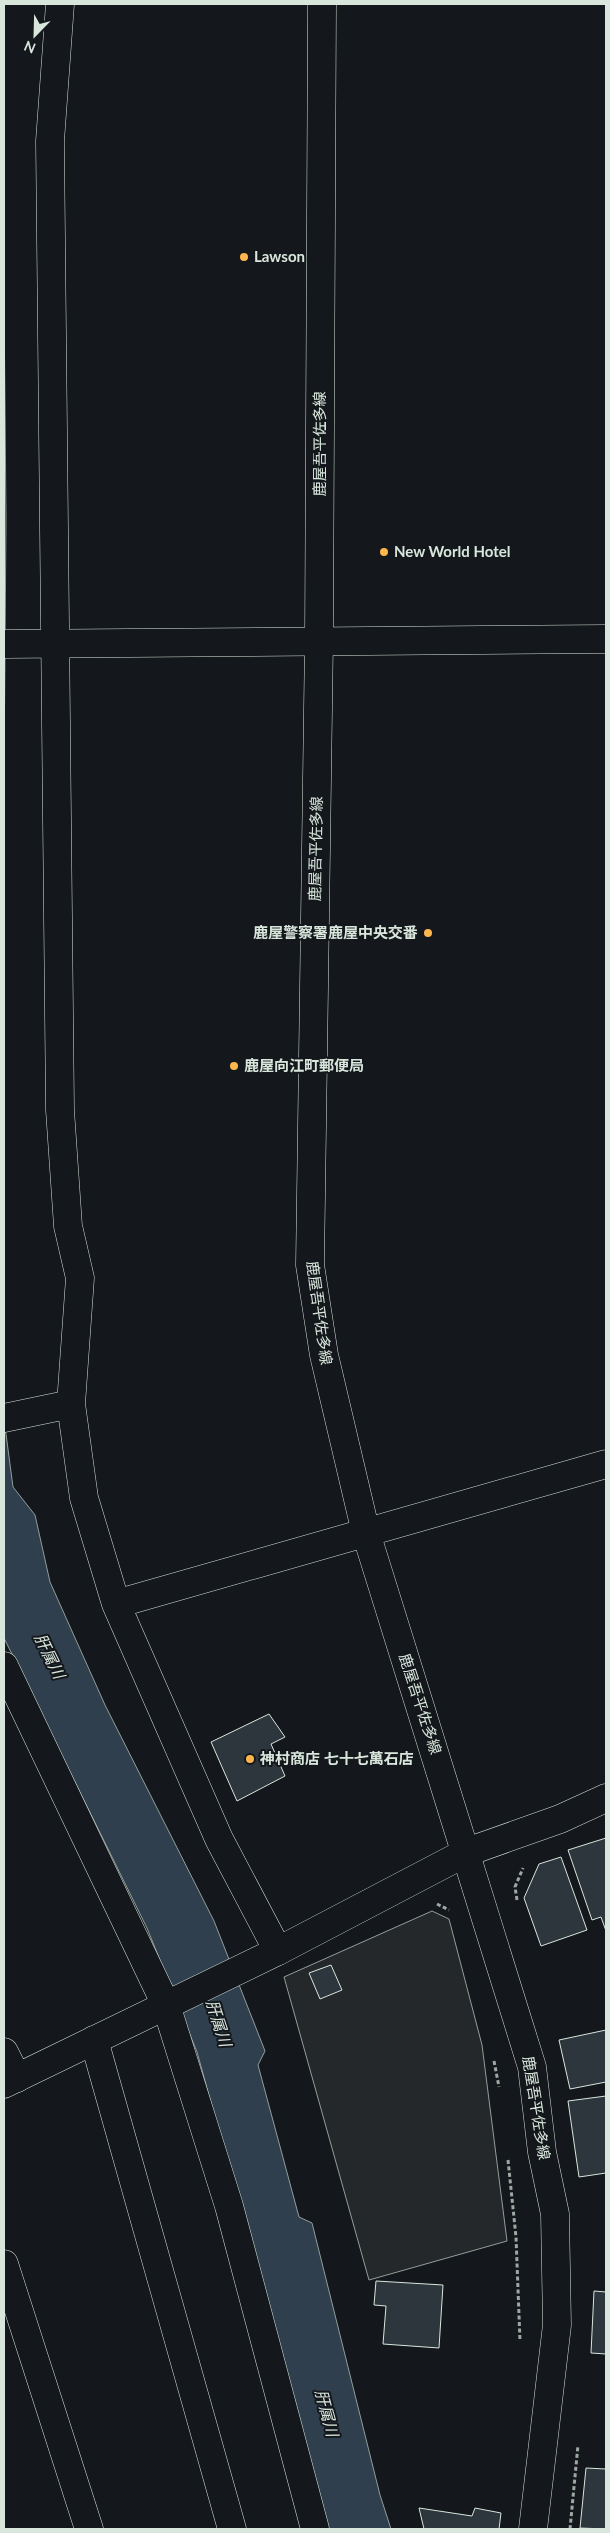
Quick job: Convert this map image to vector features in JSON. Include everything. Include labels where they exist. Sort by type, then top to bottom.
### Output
[{"type":"street","points":[[60,4],[50,141],[45,644],[60,1110],[68,1226],[80,1278],[71,1404],[84,1498],[116,1604],[219,1839],[278,1951]]},
{"type":"street","name":"鹿屋吾平佐多線","points":[[322,4],[319,640],[310,1265],[324,1355],[366,1533],[467,1852],[532,2067],[542,2152],[555,2214],[557,2325],[533,2529]]},
{"type":"street","points":[[4,644],[606,638]]},
{"type":"street","points":[[4,1418],[71,1404]]},
{"type":"street","points":[[116,1604],[606,1464]]},
{"type":"street","points":[[4,1666],[166,2005],[229,2206],[315,2529]]},
{"type":"street","points":[[4,2052],[10,2081],[278,1951],[467,1852],[560,1819],[606,1798]]},
{"type":"street","points":[[94,2040],[232,2529]]},
{"type":"street","points":[[4,2264],[89,2529]]},
{"type":"path","points":[[433,1903],[457,1912]]},
{"type":"path","points":[[492,2054],[500,2092]]},
{"type":"path","points":[[507,2150],[516,2237],[521,2347]]},
{"type":"shaded area","points":[[432,1911],[449,1919],[482,2045],[507,2241],[369,2280],[284,1977]]},
{"type":"water","points":[[4,299],[6,519],[4,777]]},
{"type":"water","name":"肝属川","points":[[4,1419],[13,1487],[35,1515],[50,1582],[105,1705],[214,1921],[265,2051],[258,2065],[299,2217],[312,2223],[380,2495],[391,2529],[329,2529],[197,2052],[147,1928],[4,1638]]},
{"type":"building","points":[[269,1714],[285,1737],[271,1744],[285,1776],[237,1801],[211,1742]]},
{"type":"building","points":[[606,1838],[606,1931],[601,1917],[592,1920],[568,1850]]},
{"type":"building","points":[[561,1857],[587,1930],[541,1946],[524,1898],[539,1864]]},
{"type":"building","points":[[331,1965],[342,1990],[320,1999],[309,1973]]},
{"type":"building","points":[[606,2030],[606,2082],[570,2089],[559,2040]]},
{"type":"building","points":[[606,2096],[606,2173],[579,2177],[568,2101]]},
{"type":"building","points":[[376,2281],[443,2285],[439,2348],[383,2344],[386,2306],[374,2305]]},
{"type":"building","points":[[594,2291],[606,2292],[606,2354],[591,2353]]},
{"type":"building","points":[[586,2468],[606,2469],[606,2529],[580,2528]]},
{"type":"building","points":[[419,2508],[472,2516],[475,2508],[501,2513],[499,2529],[424,2529]]},
{"type":"place","name":"Lawson","points":[[244,257]]},
{"type":"place","name":"New World Hotel","points":[[384,552]]},
{"type":"place","name":"鹿屋警察署鹿屋中央交番","points":[[428,933]]},
{"type":"place","name":"鹿屋向江町郵便局","points":[[234,1066]]},
{"type":"place","name":"神村商店 七十七萬石店","points":[[250,1759]]}]
